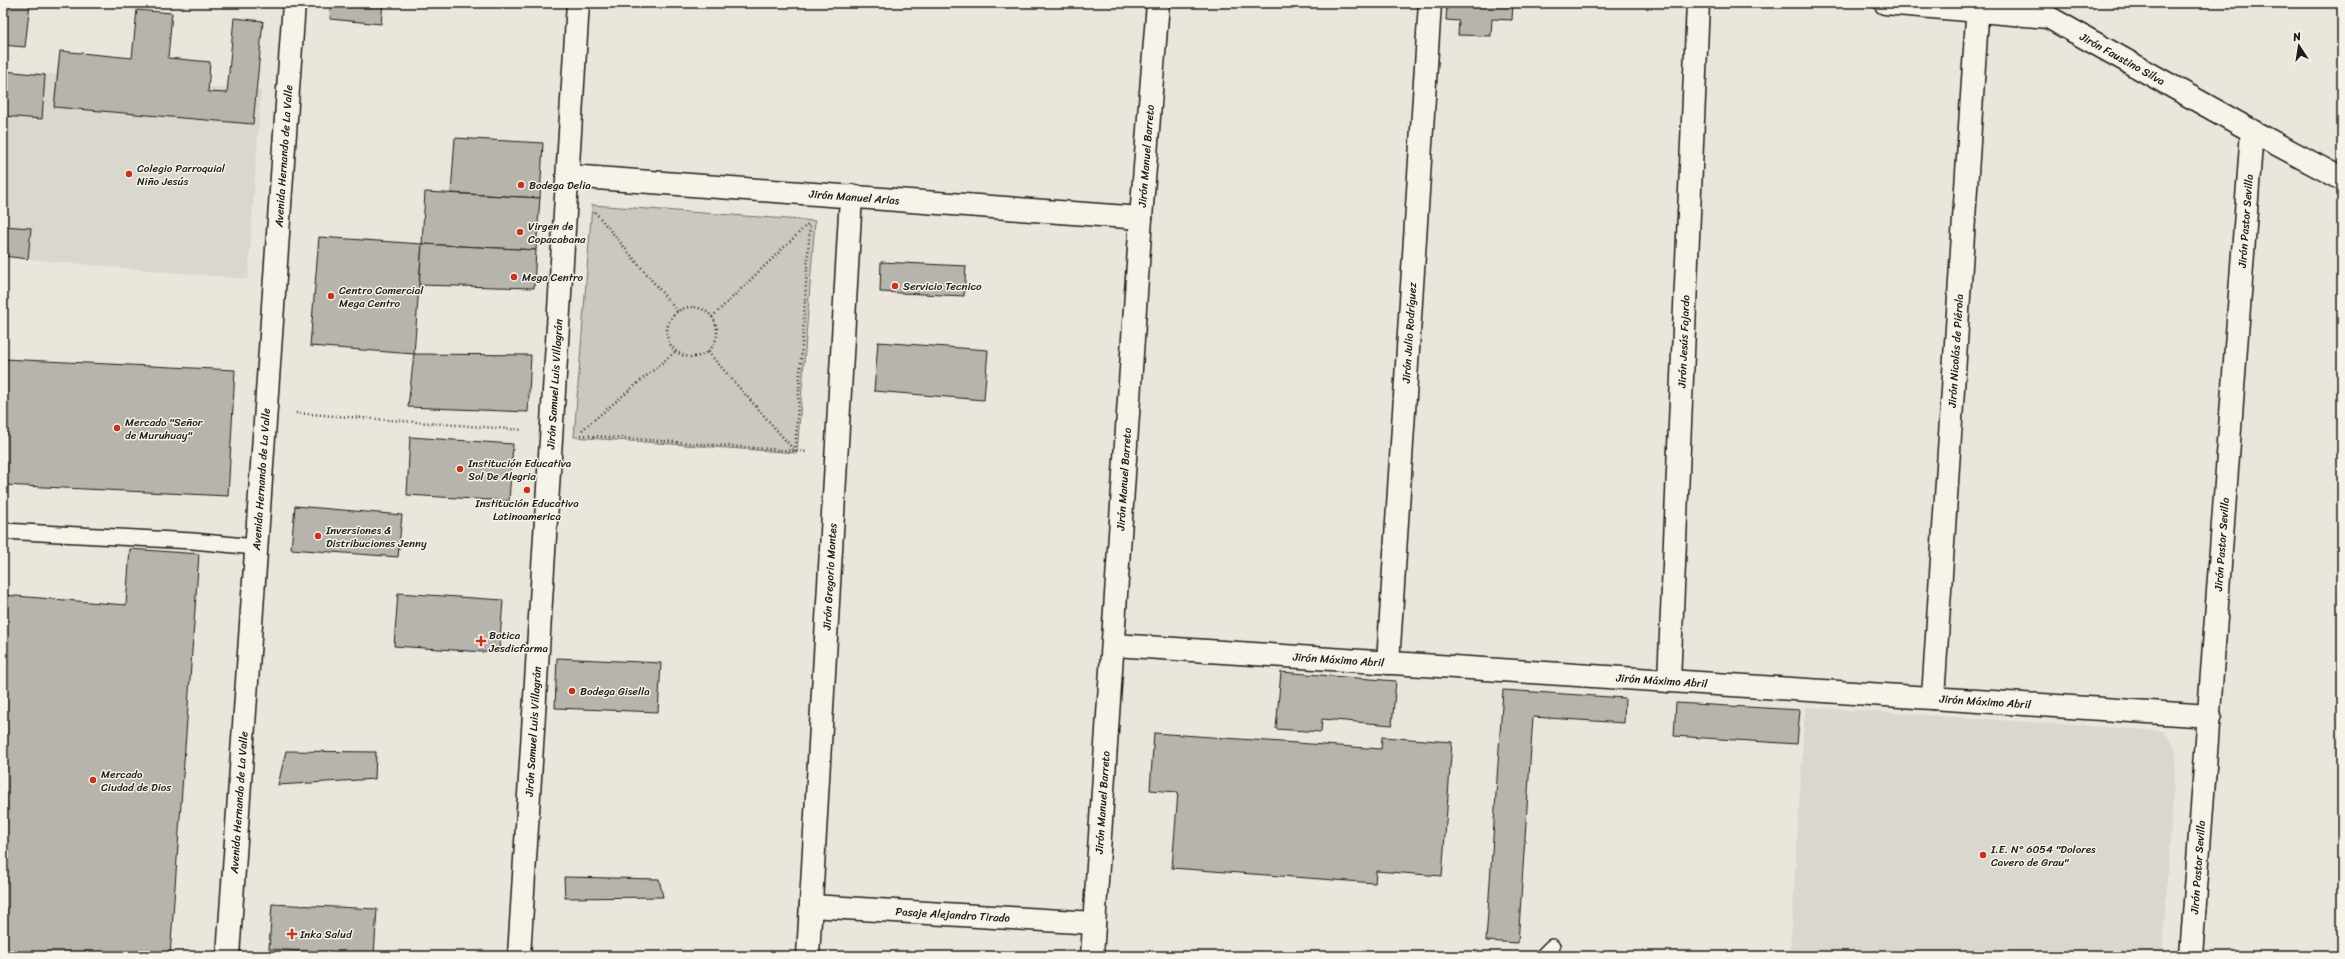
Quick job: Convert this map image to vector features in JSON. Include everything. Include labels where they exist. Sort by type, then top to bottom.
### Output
[{"type":"street","name":"Avenida Hernando de La Valle","points":[[228,956],[255,547],[294,3]]},
{"type":"street","name":"Jirón Samuel Luis Villagrán","points":[[519,956],[550,432],[568,176],[578,3]]},
{"type":"street","name":"Jirón Manuel Barreto","points":[[1092,956],[1114,644],[1141,218],[1158,3]]},
{"type":"street","name":"Jirón Julio Rodríguez","points":[[1388,663],[1430,3]]},
{"type":"street","name":"Jirón Jesús Fajardo","points":[[1669,681],[1698,3]]},
{"type":"street","name":"Jirón Faustino Silva","points":[[1885,3],[1978,6],[2048,17],[2252,131],[2342,178]]},
{"type":"street","name":"Jirón Nicolás de Piérola","points":[[1932,698],[1978,6]]},
{"type":"street","name":"Jirón Pastor Sevilla","points":[[2191,956],[2210,716],[2252,131]]},
{"type":"street","name":"Jirón Manuel Arias","points":[[568,176],[1141,218]]},
{"type":"street","name":"Jirón Gregorio Montes","points":[[808,956],[851,196]]},
{"type":"street","name":"Jirón Máximo Abril","points":[[1114,644],[2210,716]]},
{"type":"street","name":"Pasaje Alejandro Tirado","points":[[811,906],[1094,923]]},
{"type":"lane","points":[[3,531],[193,541],[255,547]]},
{"type":"path","points":[[712,317],[810,222],[851,196]]},
{"type":"path","points":[[592,209],[600,209]]},
{"type":"path","points":[[591,216],[592,209]]},
{"type":"path","points":[[592,209],[678,312]]},
{"type":"path","points":[[802,222],[810,222]]},
{"type":"path","points":[[708,352],[795,451],[810,222]]},
{"type":"path","points":[[688,307],[699,308],[712,317],[716,322],[718,333],[714,344],[708,352],[697,357],[686,356],[676,351],[670,342],[667,331],[670,320],[678,312],[688,307]]},
{"type":"path","points":[[577,434],[676,351]]},
{"type":"shaded area","name":"Colegio Parroquial Niño Jesús","points":[[3,70],[261,91],[248,279],[3,257]]},
{"type":"shaded area","points":[[592,205],[815,221],[797,453],[574,437]]},
{"type":"shaded area","name":"I.E. N° 6054 \"Dolores Cavero de Grau\"","points":[[1805,707],[2163,731],[2172,742],[2176,753],[2162,956],[1790,956]]},
{"type":"building","points":[[3,3],[30,3],[25,47],[3,45]]},
{"type":"building","points":[[331,3],[383,3],[381,24],[330,19]]},
{"type":"building","points":[[1447,3],[1513,3],[1512,20],[1492,19],[1491,36],[1458,35],[1459,21],[1446,20]]},
{"type":"building","points":[[137,10],[172,13],[168,58],[210,62],[208,92],[227,93],[234,18],[263,21],[253,124],[54,107],[60,51],[132,58]]},
{"type":"building","points":[[3,71],[45,75],[42,119],[3,116]]},
{"type":"building","points":[[455,138],[543,143],[540,198],[451,193]]},
{"type":"building","points":[[425,192],[540,198],[536,250],[422,244]]},
{"type":"building","points":[[3,226],[31,228],[28,259],[3,256]]},
{"type":"building","points":[[319,237],[422,244],[414,354],[310,346]]},
{"type":"building","points":[[422,244],[536,250],[534,288],[419,285]]},
{"type":"building","points":[[881,262],[966,266],[964,296],[880,292]]},
{"type":"building","points":[[878,342],[988,350],[984,400],[874,391]]},
{"type":"building","points":[[414,354],[531,355],[528,412],[408,407]]},
{"type":"building","name":"Mercado \"Señor de Muruhuay\"","points":[[3,359],[235,370],[228,496],[3,485]]},
{"type":"building","name":"Institución Educativa Sol De Alegria","points":[[410,437],[513,444],[509,501],[407,495]]},
{"type":"building","points":[[295,506],[402,515],[398,557],[291,549]]},
{"type":"building","name":"Mercado Ciudad de Dios","points":[[130,549],[199,554],[170,956],[3,956],[3,595],[126,605]]},
{"type":"building","points":[[398,593],[503,600],[499,653],[394,646]]},
{"type":"building","points":[[557,658],[661,663],[658,712],[555,708]]},
{"type":"building","points":[[1281,672],[1396,681],[1392,725],[1322,719],[1321,732],[1276,729]]},
{"type":"building","points":[[1503,690],[1625,698],[1624,723],[1533,717],[1518,943],[1486,941]]},
{"type":"building","points":[[1676,703],[1800,710],[1797,744],[1674,736]]},
{"type":"building","points":[[1154,733],[1381,749],[1382,737],[1452,742],[1442,876],[1376,871],[1375,883],[1172,868],[1178,792],[1150,790]]},
{"type":"building","points":[[286,751],[376,752],[375,779],[278,785]]},
{"type":"building","points":[[564,877],[659,879],[663,897],[565,898]]},
{"type":"building","points":[[272,904],[377,909],[374,955],[269,949]]},
{"type":"place","name":"Colegio Parroquial Niño Jesús","points":[[129,174]]},
{"type":"place","name":"Bodega Delia","points":[[521,185]]},
{"type":"place","name":"Virgen de Copacabana","points":[[520,232]]},
{"type":"place","name":"Mega Centro","points":[[514,277]]},
{"type":"place","name":"Servicio Tecnico","points":[[895,286]]},
{"type":"place","name":"Centro Comercial Mega Centro","points":[[331,296]]},
{"type":"place","name":"Mercado \"Señor de Muruhuay\"","points":[[117,428]]},
{"type":"place","name":"Institución Educativa Sol De Alegria","points":[[460,469]]},
{"type":"place","name":"Institución Educativa Latinoamerica","points":[[527,490]]},
{"type":"place","name":"Inversiones & Distribuciones Jenny","points":[[318,536]]},
{"type":"place","name":"Botica Jesdicfarma","points":[[481,641]]},
{"type":"place","name":"Bodega Gisella","points":[[572,691]]},
{"type":"place","name":"Mercado Ciudad de Dios","points":[[93,780]]},
{"type":"place","name":"I.E. N° 6054 \"Dolores Cavero de Grau\"","points":[[1983,855]]},
{"type":"place","name":"Inka Salud","points":[[292,934]]}]
